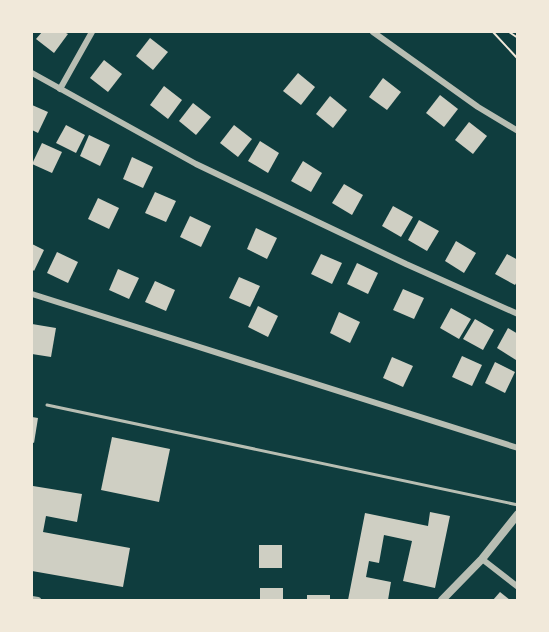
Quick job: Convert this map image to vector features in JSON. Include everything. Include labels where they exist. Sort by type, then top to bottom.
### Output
[{"type":"street","points":[[60,89],[92,32]]},
{"type":"street","points":[[373,32],[478,107],[518,131]]},
{"type":"street","points":[[32,73],[196,164],[406,264],[518,314]]},
{"type":"street","points":[[32,294],[518,448]]},
{"type":"street","points":[[442,600],[482,559],[518,514]]},
{"type":"street","points":[[482,559],[518,587]]},
{"type":"street","points":[[32,599],[38,600]]},
{"type":"lane","points":[[47,405],[518,505]]},
{"type":"path","points":[[493,32],[518,59]]},
{"type":"path","points":[[509,32],[518,38]]},
{"type":"building","points":[[42,32],[68,34],[54,53],[36,39]]},
{"type":"building","points":[[150,38],[168,52],[153,70],[136,56]]},
{"type":"building","points":[[104,60],[122,74],[108,92],[90,78]]},
{"type":"building","points":[[298,73],[315,87],[301,105],[283,91]]},
{"type":"building","points":[[383,78],[401,92],[387,110],[369,97]]},
{"type":"building","points":[[164,86],[182,100],[168,119],[150,105]]},
{"type":"building","points":[[440,95],[458,109],[444,127],[426,113]]},
{"type":"building","points":[[330,96],[347,110],[333,128],[316,114]]},
{"type":"building","points":[[193,103],[211,117],[196,135],[179,121]]},
{"type":"building","points":[[32,105],[48,112],[38,133],[32,130]]},
{"type":"building","points":[[469,122],[487,136],[473,154],[455,140]]},
{"type":"building","points":[[66,125],[85,135],[76,153],[56,143]]},
{"type":"building","points":[[234,125],[252,139],[238,157],[220,143]]},
{"type":"building","points":[[89,135],[110,145],[100,166],[80,156]]},
{"type":"building","points":[[260,141],[279,153],[268,173],[248,161]]},
{"type":"building","points":[[42,143],[62,152],[52,173],[32,164]]},
{"type":"building","points":[[132,157],[153,167],[143,188],[123,179]]},
{"type":"building","points":[[303,161],[322,173],[311,192],[291,181]]},
{"type":"building","points":[[344,184],[363,195],[352,215],[332,203]]},
{"type":"building","points":[[155,192],[176,201],[166,222],[145,213]]},
{"type":"building","points":[[98,198],[119,208],[109,229],[88,219]]},
{"type":"building","points":[[393,206],[413,217],[401,237],[382,226]]},
{"type":"building","points":[[190,216],[211,226],[201,247],[180,237]]},
{"type":"building","points":[[419,220],[439,231],[427,251],[408,240]]},
{"type":"building","points":[[256,228],[277,238],[267,259],[247,249]]},
{"type":"building","points":[[456,241],[476,253],[464,273],[445,261]]},
{"type":"building","points":[[32,244],[44,250],[34,271],[32,269]]},
{"type":"building","points":[[57,252],[78,262],[68,283],[47,273]]},
{"type":"building","points":[[321,254],[342,263],[332,284],[311,274]]},
{"type":"building","points":[[507,254],[518,260],[518,280],[515,285],[495,274]]},
{"type":"building","points":[[357,263],[378,273],[368,294],[347,284]]},
{"type":"building","points":[[118,269],[139,278],[129,299],[109,290]]},
{"type":"building","points":[[239,277],[260,286],[250,307],[229,298]]},
{"type":"building","points":[[155,281],[175,290],[166,311],[145,302]]},
{"type":"building","points":[[403,289],[424,298],[414,319],[393,310]]},
{"type":"building","points":[[258,306],[278,316],[268,337],[248,327]]},
{"type":"building","points":[[451,308],[471,319],[459,339],[440,328]]},
{"type":"building","points":[[339,312],[360,322],[350,343],[330,333]]},
{"type":"building","points":[[475,319],[494,330],[483,350],[463,339]]},
{"type":"building","points":[[32,324],[56,328],[51,357],[32,354]]},
{"type":"building","points":[[508,328],[518,334],[516,360],[497,348]]},
{"type":"building","points":[[462,356],[482,365],[472,386],[452,377]]},
{"type":"building","points":[[392,357],[413,366],[403,387],[383,378]]},
{"type":"building","points":[[495,362],[515,372],[505,393],[485,383]]},
{"type":"building","points":[[32,417],[38,418],[34,443],[32,442]]},
{"type":"building","points":[[112,437],[170,449],[159,502],[101,490]]},
{"type":"building","points":[[33,486],[82,494],[77,522],[46,516],[43,532],[130,548],[123,587],[32,571]]},
{"type":"building","points":[[430,512],[450,516],[435,588],[403,581],[412,541],[384,535],[379,563],[369,561],[366,577],[391,582],[388,600],[348,600],[365,513],[428,526]]},
{"type":"building","points":[[259,545],[282,545],[282,568],[259,568]]},
{"type":"building","points":[[260,588],[283,588],[283,600],[260,600]]},
{"type":"building","points":[[500,592],[510,600],[493,600]]},
{"type":"building","points":[[307,595],[330,595],[330,600],[307,600]]}]
